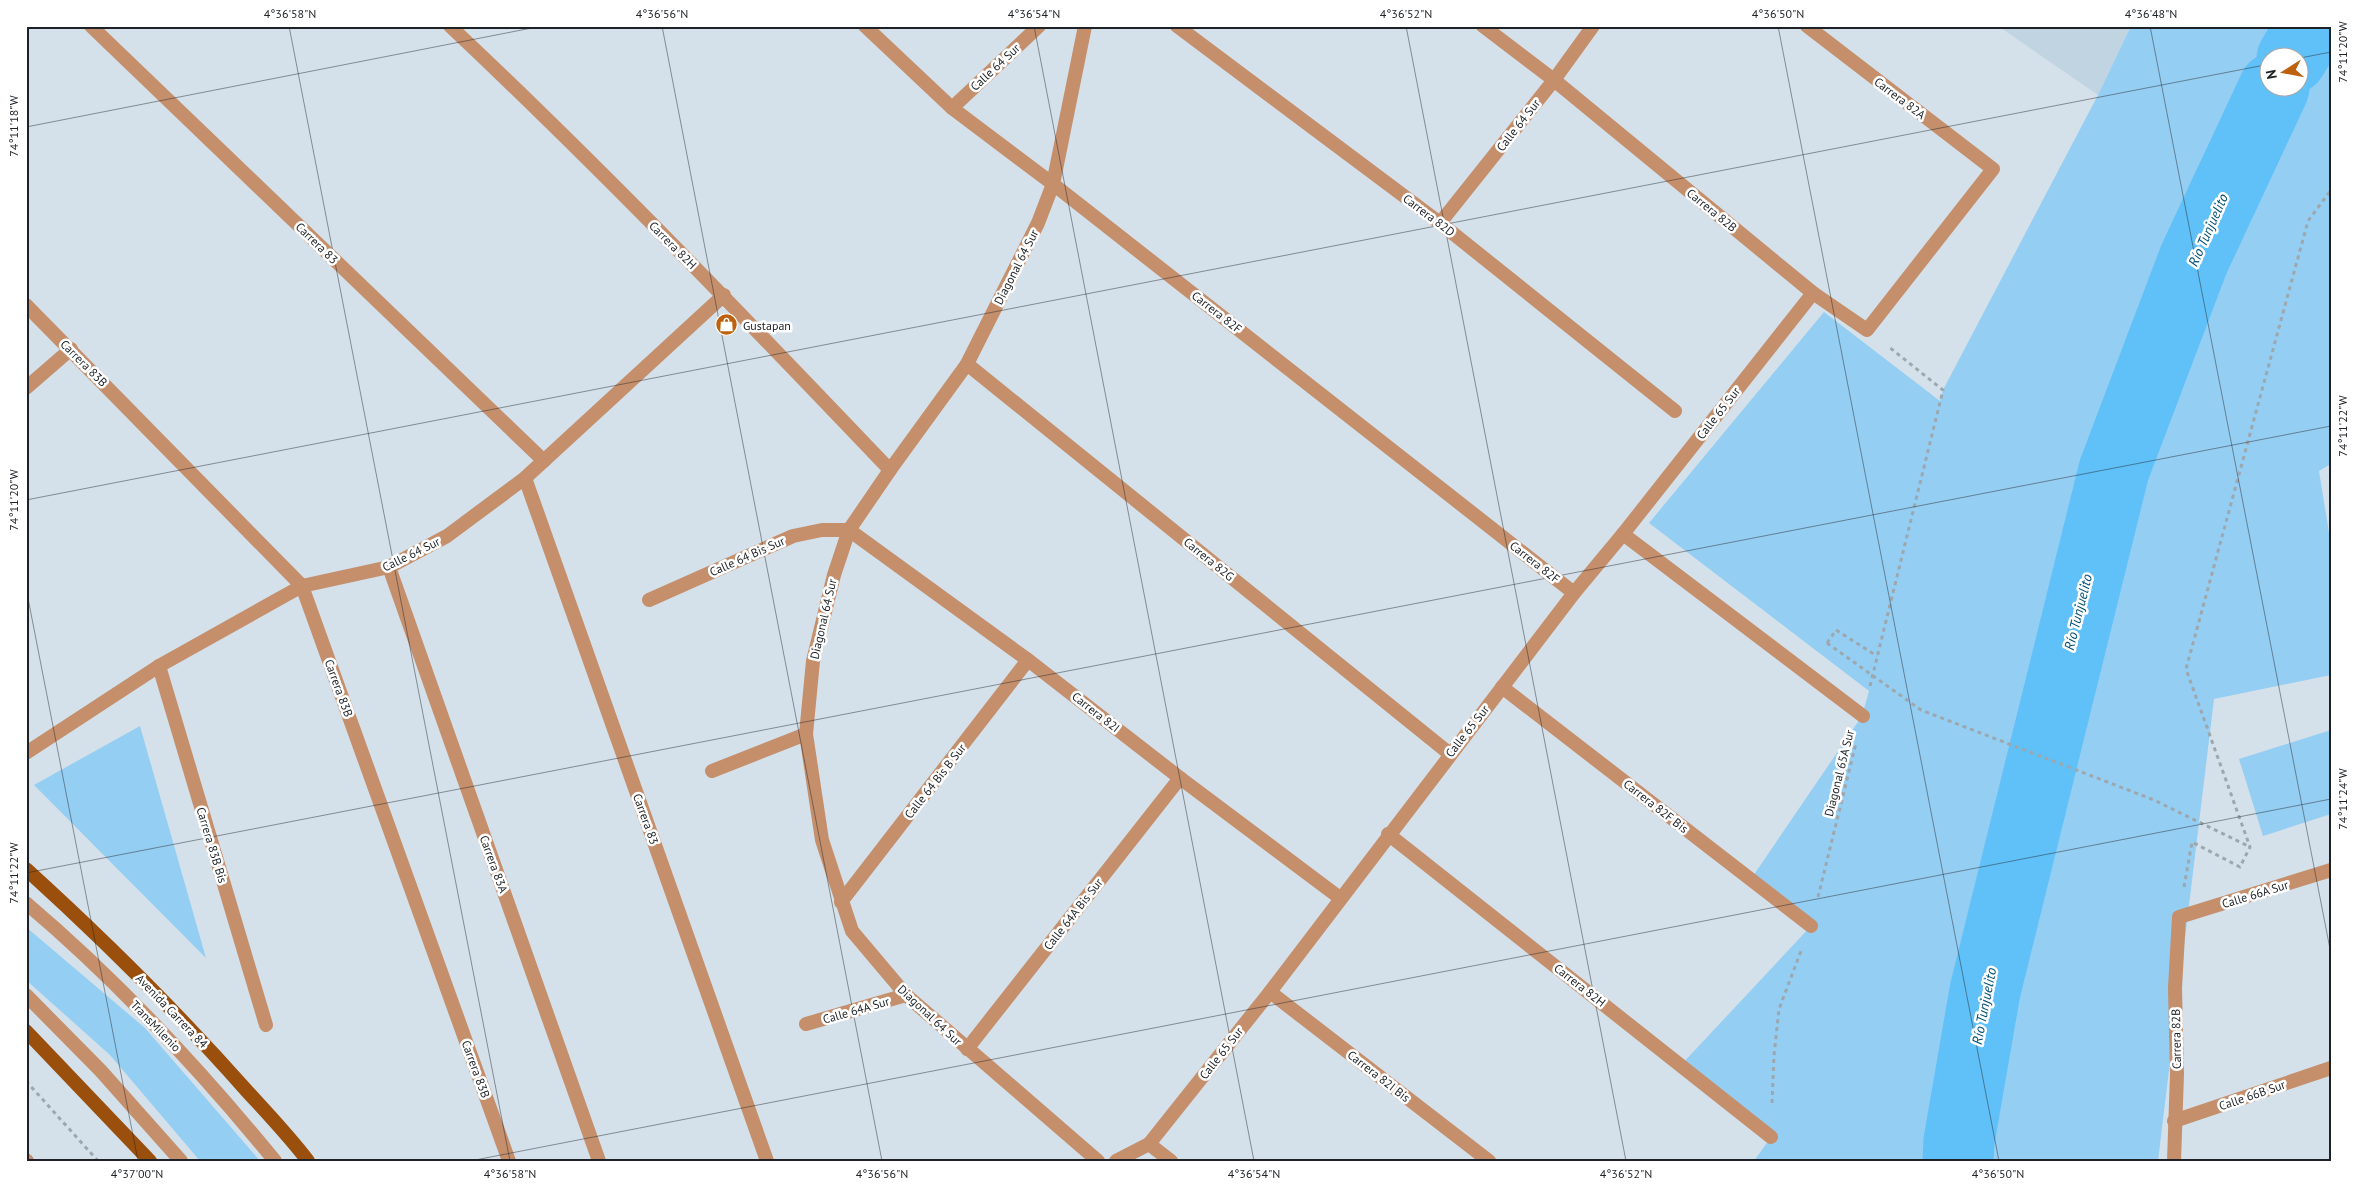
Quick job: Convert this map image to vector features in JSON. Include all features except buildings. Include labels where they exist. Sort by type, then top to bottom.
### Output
[{"type":"main road","name":"Avenida Carrera 84","points":[[26,870],[86,924],[150,986],[223,1064],[308,1161]]},
{"type":"main road","points":[[26,1031],[150,1161]]},
{"type":"street","name":"Carrera 83","points":[[91,26],[544,461]]},
{"type":"street","name":"Carrera 82H","points":[[450,26],[522,94],[724,295],[890,470]]},
{"type":"street","name":"Carrera 82F","points":[[865,26],[952,108],[1053,184],[1574,592]]},
{"type":"street","name":"Calle 64 Sur","points":[[952,108],[1039,26]]},
{"type":"street","name":"Diagonal 64 Sur","points":[[1085,26],[1053,184],[1038,223],[967,364],[849,530],[834,575],[813,661],[806,734],[822,840],[841,902],[852,930],[906,995],[1098,1161]]},
{"type":"street","name":"Carrera 82D","points":[[1177,26],[1440,223],[1675,411]]},
{"type":"street","name":"Carrera 82B","points":[[1483,26],[1554,80],[1813,293],[1867,330]]},
{"type":"street","name":"Calle 64 Sur","points":[[1440,223],[1554,80],[1594,26]]},
{"type":"street","name":"Carrera 82A","points":[[1807,26],[1993,169],[1867,330]]},
{"type":"street","name":"Calle 65 Sur","points":[[1116,1161],[1149,1144],[1270,992],[1388,834],[1574,592],[1624,534],[1813,293]]},
{"type":"street","name":"Calle 64 Sur","points":[[26,753],[159,666],[302,586],[388,568],[447,536],[525,478],[724,295]]},
{"type":"street","name":"Carrera 83B","points":[[26,306],[71,349],[302,586],[509,1161]]},
{"type":"street","points":[[26,388],[71,349]]},
{"type":"street","name":"Carrera 82G","points":[[967,364],[1450,754]]},
{"type":"street","name":"Carrera 83","points":[[525,478],[767,1161]]},
{"type":"street","name":"Calle 64 Bis Sur","points":[[649,600],[793,536],[822,530],[849,530]]},
{"type":"street","name":"Carrera 82I","points":[[849,530],[1028,660],[1180,778],[1340,898]]},
{"type":"street","points":[[1624,534],[1862,716]]},
{"type":"street","name":"Carrera 83A","points":[[388,568],[599,1161]]},
{"type":"street","name":"Calle 64 Bis B Sur","points":[[841,902],[1028,660]]},
{"type":"street","name":"Carrera 83B Bis","points":[[159,666],[266,1025]]},
{"type":"street","name":"Carrera 82F Bis","points":[[1502,687],[1811,926]]},
{"type":"street","points":[[712,771],[806,734]]},
{"type":"street","name":"Calle 64A Bis Sur","points":[[967,1049],[1180,778]]},
{"type":"street","name":"Carrera 82H","points":[[1388,834],[1771,1137]]},
{"type":"street","name":"Calle 66A Sur","points":[[2179,917],[2331,870]]},
{"type":"street","name":"TransMilenio","points":[[26,902],[60,931],[151,1019],[231,1106],[275,1161]]},
{"type":"street","name":"Carrera 82B","points":[[2174,1161],[2177,1074],[2175,988],[2179,917]]},
{"type":"street","name":"Carrera 82I Bis","points":[[1270,992],[1489,1161]]},
{"type":"street","points":[[26,995],[101,1071],[181,1161]]},
{"type":"street","name":"Calle 64A Sur","points":[[806,1024],[906,995]]},
{"type":"street","name":"Calle 66B Sur","points":[[2174,1121],[2331,1068]]},
{"type":"street","points":[[1149,1144],[1170,1161]]},
{"type":"path","points":[[2179,917],[2192,842],[2240,867],[2250,847],[2186,669],[2308,221],[2331,190]]},
{"type":"path","name":"Diagonal 65A Sur","points":[[1771,1137],[1774,1055],[1780,1009],[1811,926],[1943,390],[1867,330]]},
{"type":"path","points":[[1877,657],[1836,630],[1827,644],[1921,710],[2154,800],[2250,847]]},
{"type":"path","points":[[26,1081],[98,1161]]},
{"type":"shaded area","points":[[1998,26],[2131,26],[2098,95]]},
{"type":"shaded area","points":[[2131,26],[2331,26],[2331,464],[2319,471],[2331,545],[2331,675],[2214,699],[2158,1161],[1754,1161],[1771,1137],[1681,1065],[1811,926],[1751,879],[1862,716],[1869,691],[1649,523],[1824,312],[1940,401],[1943,390],[2098,95]]},
{"type":"shaded area","points":[[140,726],[206,958],[34,785]]},
{"type":"shaded area","points":[[2331,730],[2331,814],[2263,836],[2239,759]]},
{"type":"shaded area","points":[[26,927],[145,1028],[260,1161],[200,1161],[110,1055],[26,980]]},
{"type":"waterway","name":"Río Tunjuelito","points":[[2298,48],[2311,26]]},
{"type":"waterway","name":"Río Tunjuelito","points":[[1958,1161],[1959,1141],[1985,991],[2114,470],[2194,259],[2269,98]]},
{"type":"place","name":"Gustapan","points":[[727,325]]}]
